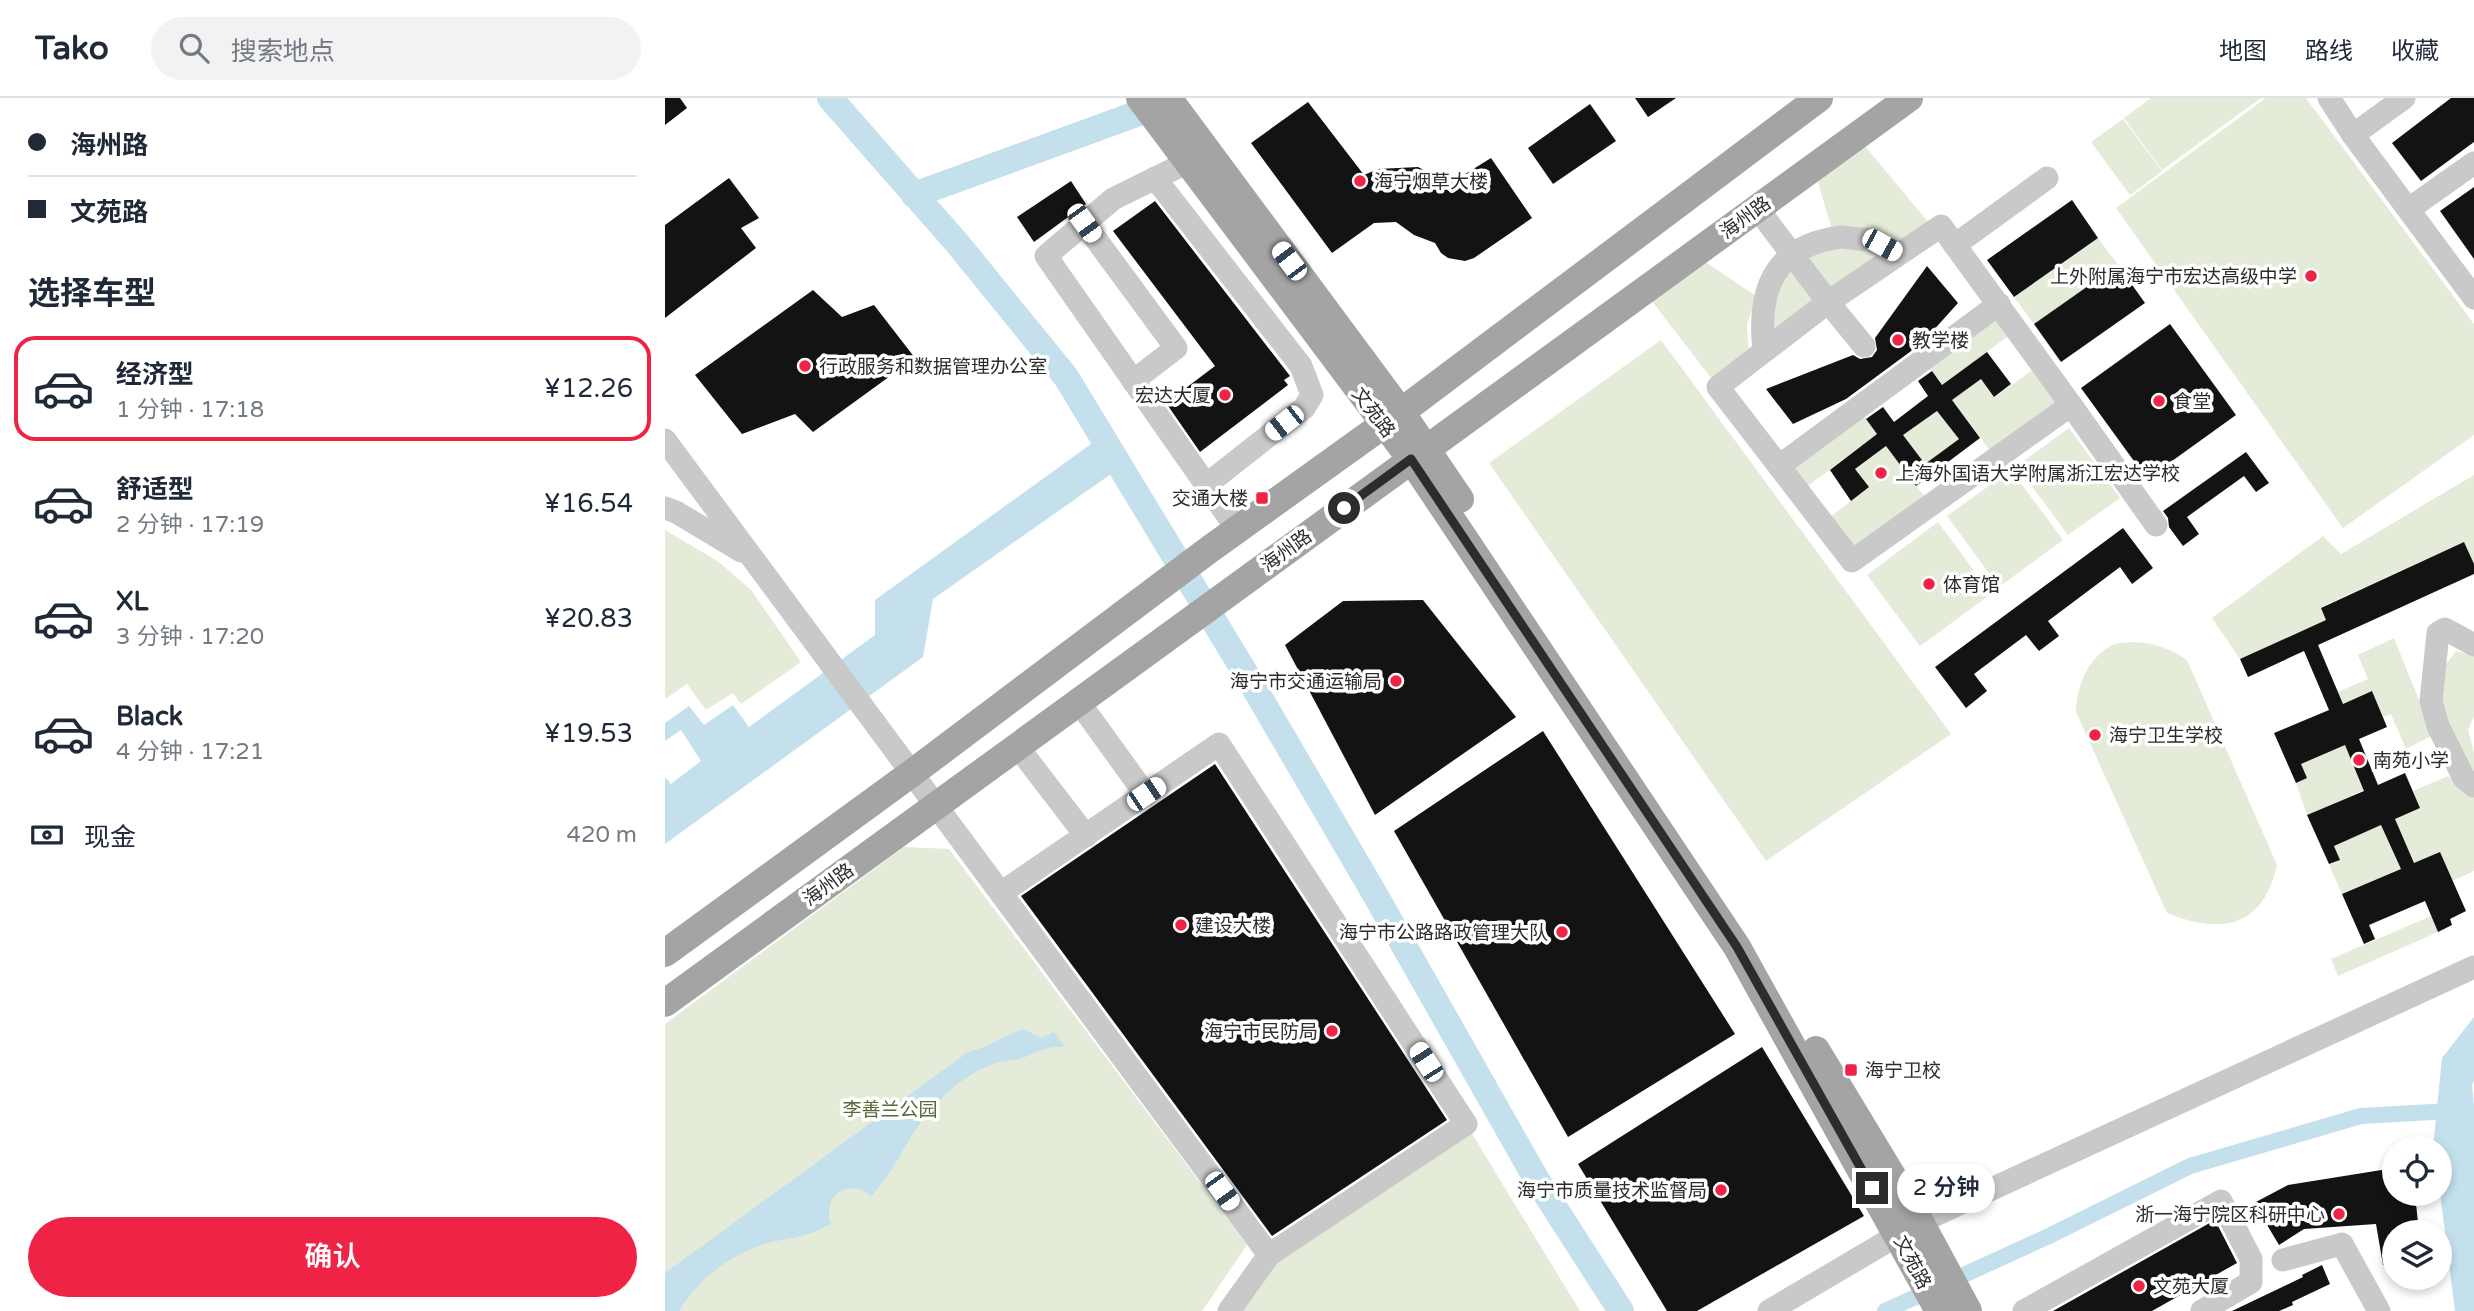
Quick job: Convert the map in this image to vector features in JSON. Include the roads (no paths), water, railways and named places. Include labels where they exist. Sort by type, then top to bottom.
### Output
[{"type":"main road","name":"文苑路","points":[[1140,98],[1191,154],[1419,453],[1743,930],[1925,1259],[1968,1311]]},
{"type":"main road","name":"文苑路","points":[[1168,98],[1191,154]]},
{"type":"main road","points":[[665,953],[912,773],[1210,548],[1392,417],[1819,98]]},
{"type":"main road","name":"海州路","points":[[665,1003],[1909,98]]},
{"type":"main road","name":"文苑路","points":[[1925,1259],[1939,1311]]},
{"type":"street","points":[[2329,98],[2353,135],[2474,298]]},
{"type":"street","points":[[2353,135],[2404,98]]},
{"type":"street","points":[[1191,154],[1156,178],[1113,199],[1046,256],[1237,529]]},
{"type":"street","points":[[2409,209],[2474,163]]},
{"type":"street","points":[[1156,178],[1301,366],[1312,394],[1304,408],[1206,485]]},
{"type":"street","points":[[1955,245],[2047,178]]},
{"type":"street","points":[[1758,208],[1792,256],[1864,346]]},
{"type":"street","points":[[1084,223],[1176,348],[1133,381]]},
{"type":"street","points":[[1828,302],[1941,226],[2156,524]]},
{"type":"street","points":[[1764,351],[1761,318],[1767,291],[1781,267],[1792,256],[1814,243],[1841,237],[1869,240],[1899,254],[1828,302],[1718,387],[1851,561],[2071,405]]},
{"type":"street","points":[[1779,466],[1999,304]]},
{"type":"street","points":[[665,442],[1269,1255]]},
{"type":"street","points":[[665,508],[751,557]]},
{"type":"street","points":[[2474,645],[2445,629],[2438,634],[2431,701],[2438,726],[2453,757],[2464,778],[2474,786]]},
{"type":"street","points":[[1078,701],[1146,794]]},
{"type":"street","points":[[1001,894],[1219,744],[1466,1124],[1269,1255],[1229,1311]]},
{"type":"street","points":[[1017,746],[1086,835]]},
{"type":"street","points":[[1769,1311],[1909,1229],[2474,967]]},
{"type":"street","points":[[2024,1311],[2221,1201],[2251,1259],[2251,1282],[2202,1311]]},
{"type":"street","points":[[2283,1260],[2342,1244],[2379,1311]]},
{"type":"water","points":[[1102,436],[1121,467],[933,599],[923,657],[665,844],[665,777],[671,784],[701,761],[681,730],[665,741],[665,723],[689,706],[704,725],[733,705],[749,727],[875,635],[875,600]]},
{"type":"water","points":[[2474,1017],[2474,1311],[2455,1311],[2452,1287],[2452,1220],[2443,1220],[2442,1206],[2452,1206],[2452,1136],[2434,1136],[2442,1058]]},
{"type":"water","points":[[1024,1029],[1041,1038],[1054,1032],[1065,1047],[1046,1048],[1019,1059],[996,1063],[971,1075],[942,1097],[926,1115],[871,1196],[862,1191],[846,1189],[833,1198],[829,1214],[831,1224],[809,1234],[768,1243],[742,1253],[706,1278],[679,1311],[665,1311],[665,1273],[968,1052]]},
{"type":"waterway","points":[[830,98],[957,243],[1066,377],[1249,679],[1538,1182],[1621,1311]]},
{"type":"waterway","points":[[914,195],[1169,102]]},
{"type":"waterway","points":[[1885,1311],[2049,1236],[2190,1166],[2361,1116],[2450,1111]]},
{"type":"place","name":"海宁烟草大楼","points":[[1360,181]]},
{"type":"place","name":"上外附属海宁市宏达高级中学","points":[[2311,276]]},
{"type":"place","name":"教学楼","points":[[1898,340]]},
{"type":"place","name":"行政服务和数据管理办公室","points":[[805,366]]},
{"type":"place","name":"宏达大厦","points":[[1225,395]]},
{"type":"place","name":"食堂","points":[[2159,401]]},
{"type":"place","name":"上海外国语大学附属浙江宏达学校","points":[[1881,473]]},
{"type":"place","name":"交通大楼","points":[[1262,498]]},
{"type":"place","name":"体育馆","points":[[1929,584]]},
{"type":"place","name":"海宁市交通运输局","points":[[1396,681]]},
{"type":"place","name":"海宁卫生学校","points":[[2095,735]]},
{"type":"place","name":"南苑小学","points":[[2359,760]]},
{"type":"place","name":"建设大楼","points":[[1181,925]]},
{"type":"place","name":"海宁市公路路政管理大队","points":[[1562,932]]},
{"type":"place","name":"海宁市民防局","points":[[1332,1031]]},
{"type":"place","name":"海宁卫校","points":[[1851,1070]]},
{"type":"place","name":"海宁市质量技术监督局","points":[[1721,1190]]},
{"type":"place","name":"浙一海宁院区科研中心","points":[[2339,1214]]},
{"type":"place","name":"文苑大厦","points":[[2139,1286]]},
{"type":"park label","name":"李善兰公园","points":[[890,1109]]}]
